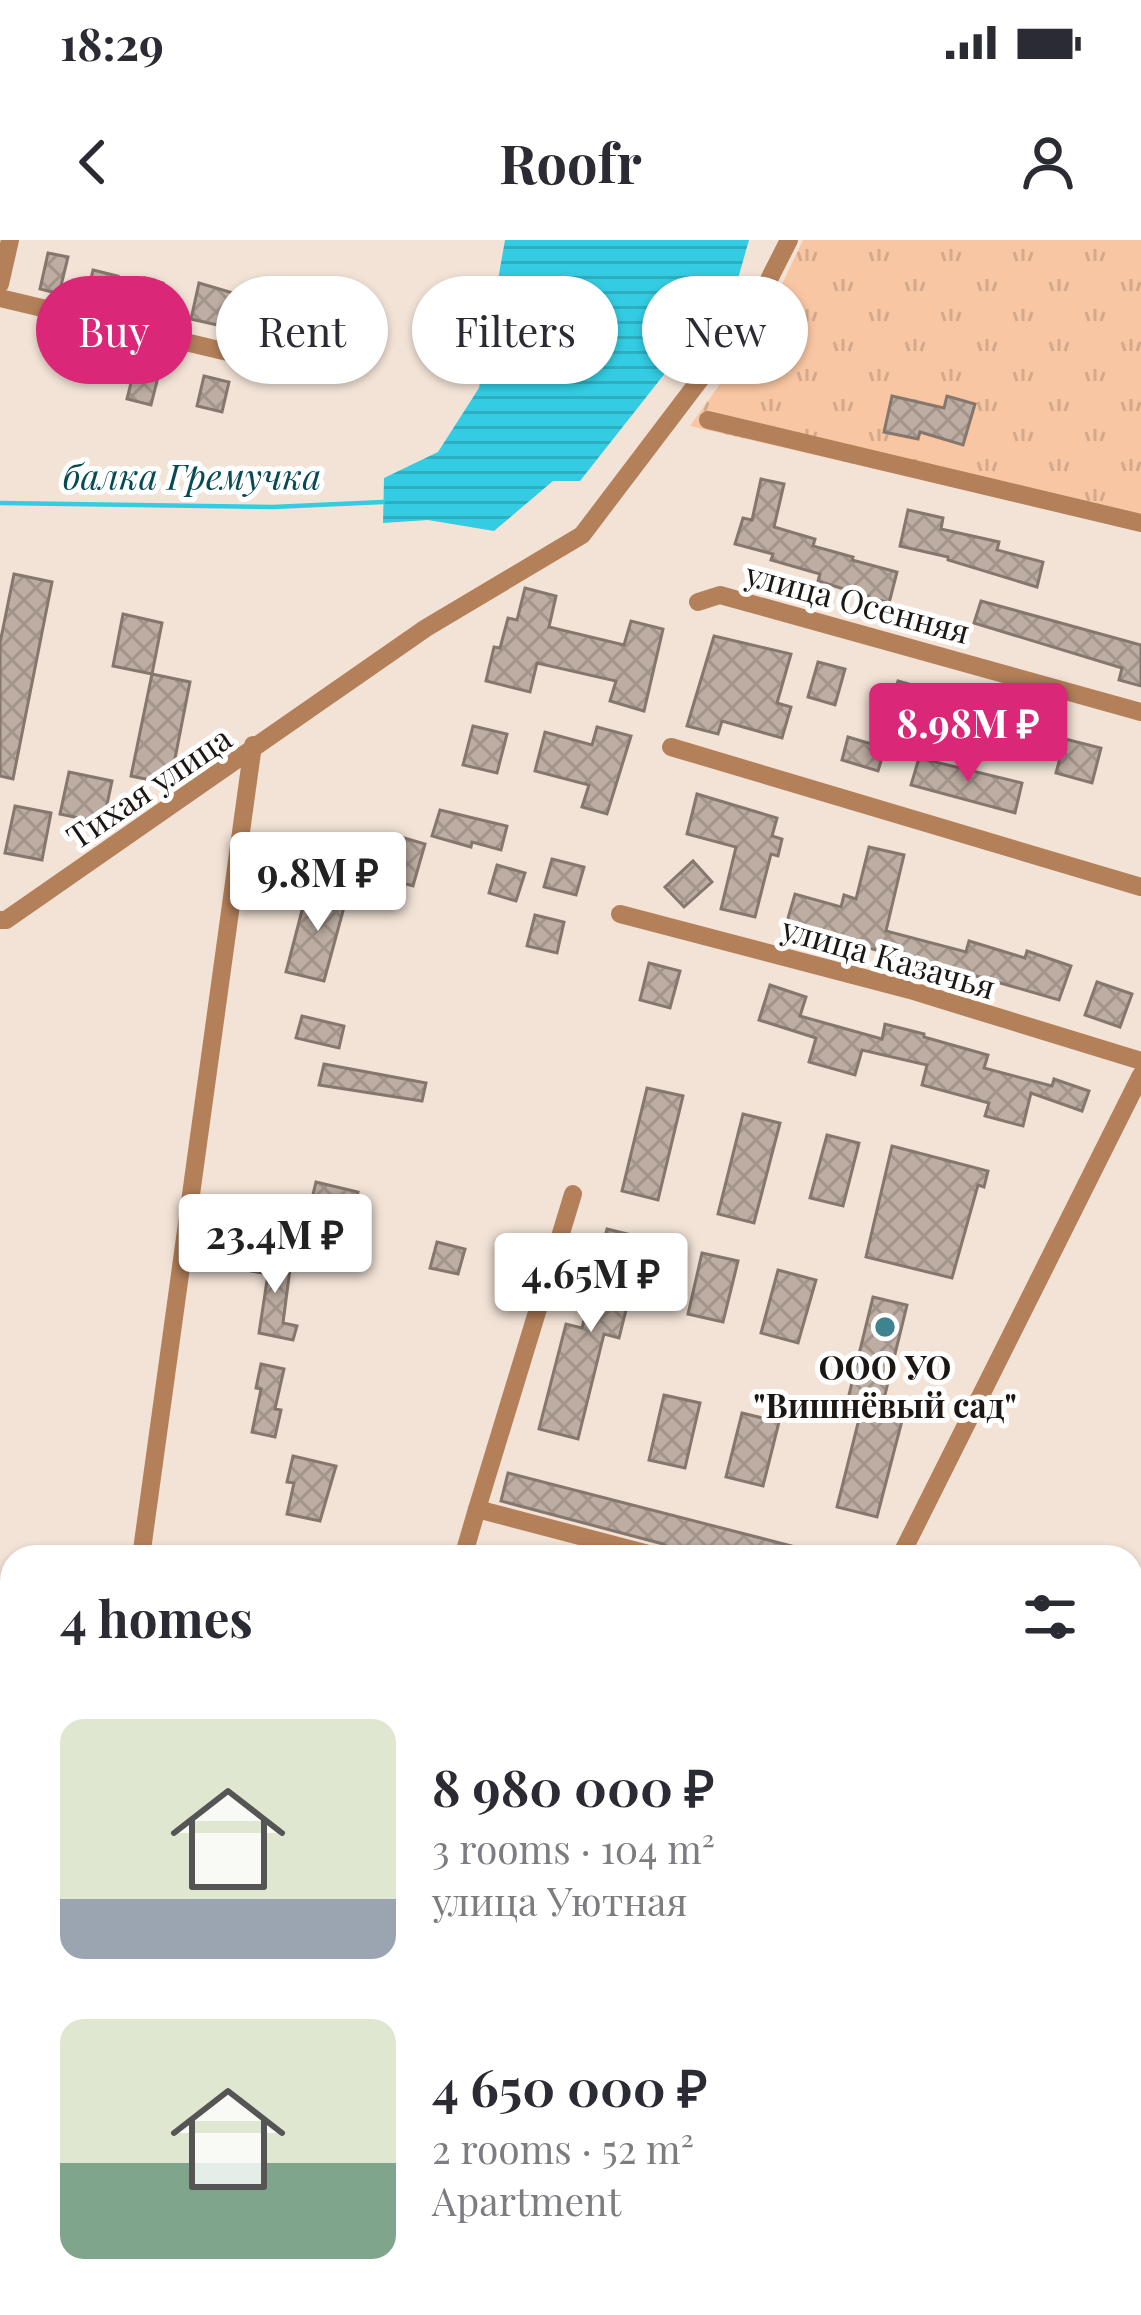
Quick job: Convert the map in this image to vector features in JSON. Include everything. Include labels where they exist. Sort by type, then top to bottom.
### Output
[{"type":"street","points":[[0,284],[10,240]]},
{"type":"street","points":[[253,745],[426,628],[582,535],[755,307],[789,240]]},
{"type":"street","points":[[0,298],[216,348]]},
{"type":"street","points":[[708,420],[1141,523]]},
{"type":"street","name":"улица Осенняя","points":[[698,602],[720,596],[1141,712]]},
{"type":"street","name":"Тихая улица","points":[[0,920],[253,745]]},
{"type":"street","name":"Тихая улица","points":[[143,1545],[253,745]]},
{"type":"street","points":[[671,747],[1141,887]]},
{"type":"street","name":"улица Казачья","points":[[620,914],[910,990],[1141,1061]]},
{"type":"street","points":[[906,1545],[1141,1076]]},
{"type":"street","points":[[467,1545],[572,1194]]},
{"type":"street","points":[[477,1509],[614,1545]]},
{"type":"green space","points":[[803,240],[1141,240],[1141,531],[690,426],[720,384],[808,384],[808,276],[786,276]]},
{"type":"water","points":[[505,240],[749,240],[739,276],[642,276],[642,384],[657,384],[580,481],[553,481],[494,531],[428,520],[383,523],[384,478],[438,452],[480,384],[618,384],[618,276],[499,276]]},
{"type":"building","points":[[48,253],[68,257],[63,276],[43,276]]},
{"type":"building","points":[[199,283],[216,288],[216,325],[192,319]]},
{"type":"building","points":[[204,376],[216,379],[216,384],[229,384],[222,412],[197,406]]},
{"type":"building","points":[[131,384],[156,384],[151,405],[127,399]]},
{"type":"building","points":[[892,396],[944,408],[947,396],[975,404],[963,445],[920,432],[918,439],[884,432]]},
{"type":"building","points":[[761,479],[784,484],[774,527],[815,539],[813,546],[897,572],[889,603],[818,581],[820,574],[735,544],[743,518],[752,520]]},
{"type":"building","points":[[908,510],[943,518],[941,529],[999,542],[997,550],[1043,562],[1037,587],[900,546]]},
{"type":"building","points":[[14,574],[52,582],[13,779],[0,776],[0,643]]},
{"type":"building","points":[[525,588],[556,596],[549,627],[624,645],[631,621],[663,629],[644,711],[610,701],[616,681],[537,663],[530,692],[486,681],[494,647],[500,648],[508,618],[517,620]]},
{"type":"building","points":[[981,601],[1141,645],[1141,686],[1119,680],[1122,668],[974,623]]},
{"type":"building","points":[[123,614],[162,623],[152,674],[113,666]]},
{"type":"building","points":[[714,636],[791,654],[777,703],[791,707],[782,738],[722,721],[718,734],[687,726]]},
{"type":"building","points":[[818,662],[845,669],[835,705],[808,697]]},
{"type":"building","points":[[152,674],[190,682],[170,784],[131,776]]},
{"type":"building","points":[[898,681],[919,687],[909,719],[888,712]]},
{"type":"building","points":[[953,692],[982,700],[979,710],[1022,721],[1015,748],[986,740],[988,733],[944,720]]},
{"type":"building","points":[[473,726],[507,734],[497,773],[463,765]]},
{"type":"building","points":[[597,727],[631,736],[607,814],[582,807],[589,785],[535,771],[545,732],[592,745]]},
{"type":"building","points":[[848,737],[885,748],[878,771],[842,760]]},
{"type":"building","points":[[1065,739],[1101,748],[1092,783],[1056,773]]},
{"type":"building","points":[[919,758],[1022,783],[1015,813],[911,785]]},
{"type":"building","points":[[69,772],[112,781],[103,823],[60,814]]},
{"type":"building","points":[[697,794],[777,818],[772,836],[782,839],[778,856],[771,854],[755,917],[721,909],[736,847],[687,834]]},
{"type":"building","points":[[15,806],[51,813],[42,860],[5,853]]},
{"type":"building","points":[[440,810],[507,826],[501,850],[432,836]]},
{"type":"building","points":[[394,835],[425,844],[413,886],[382,877]]},
{"type":"building","points":[[869,847],[904,855],[886,931],[966,952],[969,941],[1025,958],[1027,951],[1071,966],[1059,1000],[942,966],[939,977],[902,968],[905,958],[786,925],[795,894],[841,907],[844,895],[856,899]]},
{"type":"building","points":[[552,859],[584,867],[576,895],[544,887]]},
{"type":"building","points":[[693,861],[712,882],[684,907],[665,887]]},
{"type":"building","points":[[497,865],[525,873],[516,901],[489,893]]},
{"type":"building","points":[[331,880],[350,885],[324,981],[286,972],[305,899],[324,905]]},
{"type":"building","points":[[535,915],[564,922],[557,953],[527,946]]},
{"type":"building","points":[[649,963],[680,971],[670,1008],[640,1000]]},
{"type":"building","points":[[1097,982],[1132,994],[1120,1027],[1085,1015]]},
{"type":"building","points":[[770,985],[806,997],[800,1016],[882,1039],[885,1024],[924,1034],[988,1055],[984,1068],[1052,1086],[1054,1079],[1089,1091],[1082,1111],[1031,1093],[1023,1126],[985,1116],[989,1103],[922,1085],[927,1065],[862,1050],[855,1075],[809,1062],[816,1038],[759,1020]]},
{"type":"building","points":[[302,1016],[344,1026],[339,1048],[296,1038]]},
{"type":"building","points":[[324,1064],[426,1083],[422,1101],[319,1085]]},
{"type":"building","points":[[647,1088],[683,1096],[658,1200],[622,1191]]},
{"type":"building","points":[[743,1114],[780,1123],[754,1223],[718,1214]]},
{"type":"building","points":[[827,1135],[859,1143],[843,1206],[810,1198]]},
{"type":"building","points":[[892,1146],[988,1171],[984,1187],[978,1185],[952,1278],[866,1257]]},
{"type":"building","points":[[316,1182],[358,1192],[351,1217],[310,1207]]},
{"type":"building","points":[[607,1229],[644,1238],[619,1338],[604,1334],[578,1439],[539,1429],[566,1324],[582,1328]]},
{"type":"building","points":[[437,1242],[465,1249],[458,1274],[430,1268]]},
{"type":"building","points":[[702,1253],[738,1261],[723,1322],[688,1314]]},
{"type":"building","points":[[254,1254],[291,1261],[283,1323],[297,1326],[293,1340],[259,1333],[268,1274],[251,1271]]},
{"type":"building","points":[[778,1270],[816,1280],[798,1343],[761,1333]]},
{"type":"building","points":[[873,1297],[907,1305],[882,1407],[904,1413],[877,1517],[837,1507],[863,1403],[848,1399]]},
{"type":"building","points":[[261,1364],[284,1369],[275,1409],[281,1410],[275,1437],[252,1432]]},
{"type":"building","points":[[664,1395],[700,1403],[685,1468],[649,1460]]},
{"type":"building","points":[[742,1413],[779,1422],[763,1486],[726,1477]]},
{"type":"building","points":[[293,1456],[336,1466],[320,1521],[287,1514],[294,1483],[287,1482]]},
{"type":"building","points":[[508,1473],[788,1545],[665,1545],[501,1501]]},
{"type":"waterway","name":"балка Гремучка","points":[[0,503],[273,507],[383,502]]},
{"type":"place","name":"ООО УО \"Вишнёвый сад\"","points":[[885,1327]]}]
